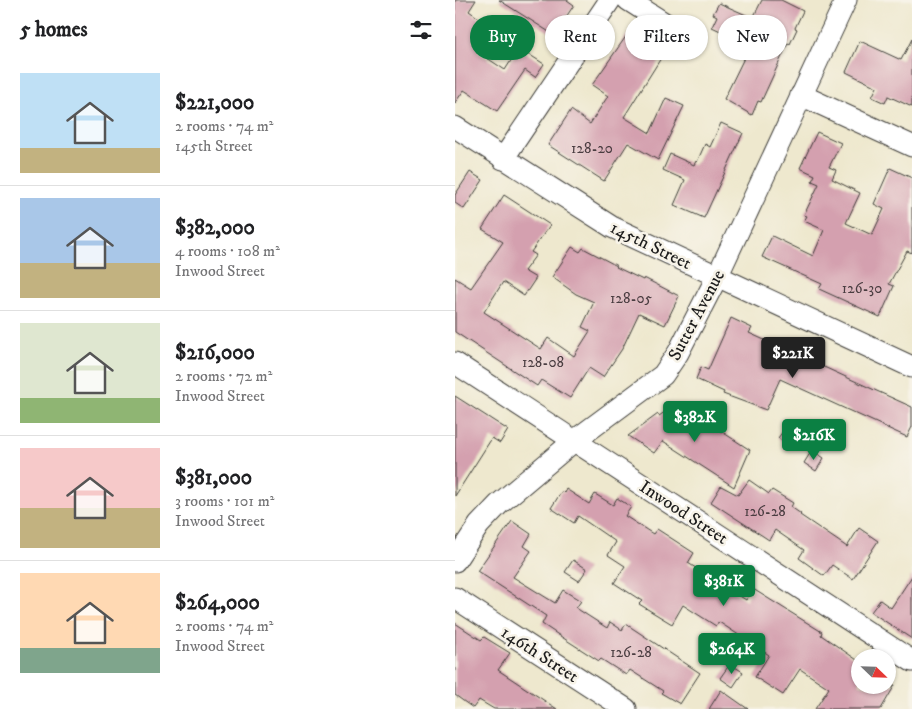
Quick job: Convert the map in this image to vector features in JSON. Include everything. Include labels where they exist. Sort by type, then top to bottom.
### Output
[{"type":"street","points":[[503,159],[610,0]]},
{"type":"street","points":[[628,0],[652,15]]},
{"type":"street","name":"Sutter Avenue","points":[[455,561],[479,525],[499,504],[574,441],[663,375],[678,353],[717,277],[846,0]]},
{"type":"street","points":[[801,95],[912,146]]},
{"type":"street","name":"145th Street","points":[[455,126],[503,159],[612,227],[912,368]]},
{"type":"street","name":"Inwood Street","points":[[455,363],[912,661]]},
{"type":"street","name":"146th Street","points":[[455,598],[626,709]]},
{"type":"building","points":[[455,0],[476,0],[469,11],[475,15],[470,15],[470,60],[490,60],[505,70],[511,60],[535,60],[535,58],[544,64],[535,77],[525,70],[497,111],[464,90],[455,103]]},
{"type":"building","points":[[499,0],[567,0],[574,5],[567,15],[545,15],[545,29],[535,23],[535,15],[523,15]]},
{"type":"building","points":[[762,0],[781,0],[803,11],[790,44],[788,43],[787,45],[787,15],[754,15]]},
{"type":"building","points":[[719,3],[746,15],[718,15],[718,30],[712,27],[717,16],[713,14]]},
{"type":"building","points":[[625,38],[625,60],[660,60],[624,117],[650,133],[666,98],[684,106],[658,160],[628,143],[604,181],[548,145],[571,110],[590,124],[608,96],[592,85],[610,60],[615,60],[615,52]]},
{"type":"building","points":[[912,39],[912,107],[888,96],[885,103],[872,97],[877,87],[846,72],[860,41],[901,60]]},
{"type":"building","points":[[743,60],[780,60],[761,102],[758,101],[752,115],[724,99]]},
{"type":"building","points":[[721,123],[743,133],[704,218],[674,205],[685,180],[663,170],[670,154],[694,165],[705,144],[710,147]]},
{"type":"building","points":[[817,132],[841,143],[829,167],[836,170],[832,179],[860,193],[846,223],[872,235],[884,209],[874,204],[890,168],[912,178],[912,253],[907,251],[889,284],[894,286],[880,317],[819,289],[822,284],[762,257],[772,236],[813,256],[824,230],[804,221],[807,216],[804,215],[819,184],[812,181],[815,175],[800,168]]},
{"type":"building","points":[[470,172],[483,180],[464,209],[455,203],[455,195]]},
{"type":"building","points":[[504,195],[550,225],[531,252],[536,255],[524,271],[536,278],[524,296],[503,282],[484,312],[541,349],[548,338],[574,356],[590,331],[582,327],[594,302],[576,294],[552,277],[572,247],[580,252],[583,248],[616,267],[643,280],[644,278],[679,296],[665,325],[639,313],[622,349],[603,377],[589,368],[570,398],[541,380],[537,386],[455,332],[455,278],[471,288],[503,242],[482,229]]},
{"type":"building","points":[[731,318],[752,328],[749,333],[912,407],[912,427],[907,437],[780,379],[766,410],[723,394],[724,392],[696,379],[701,367],[708,370]]},
{"type":"building","points":[[455,396],[508,430],[500,443],[492,438],[455,496]]},
{"type":"building","points":[[672,407],[689,419],[693,413],[750,450],[734,487],[663,441],[654,453],[628,436],[658,414],[659,416]]},
{"type":"building","points":[[786,427],[797,435],[789,446],[778,438]]},
{"type":"building","points":[[812,450],[824,458],[816,471],[804,463]]},
{"type":"building","points":[[749,480],[769,494],[772,490],[793,503],[791,507],[800,515],[847,547],[859,528],[878,541],[853,579],[832,565],[824,576],[799,558],[804,550],[775,530],[769,540],[711,502],[721,486],[738,495]]},
{"type":"building","points":[[566,489],[589,504],[595,494],[613,505],[617,498],[631,507],[625,516],[653,534],[657,529],[694,553],[688,563],[746,600],[753,589],[822,632],[821,635],[851,656],[851,694],[890,694],[881,709],[815,709],[829,688],[800,669],[783,695],[755,677],[769,655],[719,622],[716,626],[683,605],[672,624],[639,604],[642,601],[614,583],[625,566],[608,555],[616,542],[578,516],[574,523],[551,508],[562,491],[564,493]]},
{"type":"building","points":[[512,521],[531,534],[524,546],[531,551],[513,577],[555,603],[563,590],[581,601],[576,608],[607,628],[610,622],[622,630],[626,624],[700,673],[680,704],[661,693],[663,691],[630,670],[626,675],[601,659],[599,661],[557,634],[542,624],[546,616],[477,571]]},
{"type":"building","points":[[573,560],[587,569],[579,581],[565,572]]},
{"type":"building","points":[[912,576],[912,639],[871,612],[880,600],[891,608]]},
{"type":"building","points":[[455,623],[481,640],[484,637],[510,653],[498,670],[557,709],[494,709],[479,700],[473,708],[455,695]]},
{"type":"building","points":[[730,664],[743,672],[733,687],[720,678]]},
{"type":"building","points":[[721,690],[748,709],[709,709]]}]
